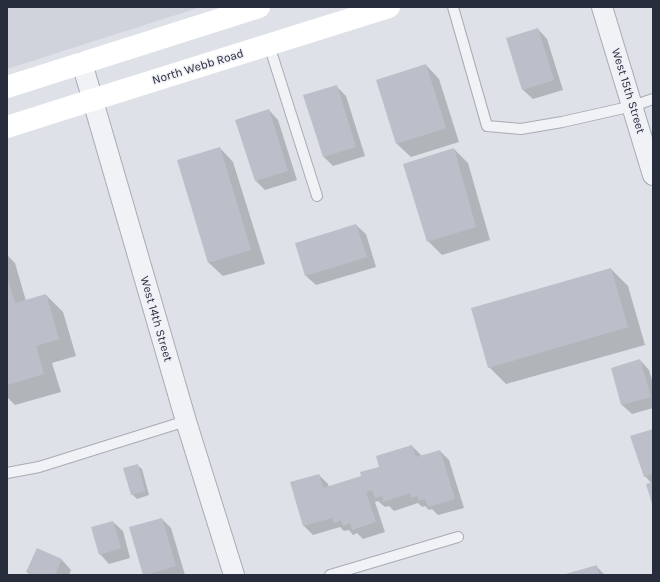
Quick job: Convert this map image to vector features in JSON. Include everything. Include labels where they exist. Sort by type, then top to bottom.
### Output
[{"type":"main road","points":[[7,87],[259,7]]},
{"type":"main road","name":"North Webb Road","points":[[7,127],[390,7]]},
{"type":"street","name":"West 15th Street","points":[[602,7],[653,175]]},
{"type":"street","name":"West 14th Street","points":[[82,63],[186,421],[234,575]]},
{"type":"lane","points":[[453,7],[487,126],[521,129],[562,122],[632,106],[653,99]]},
{"type":"lane","points":[[270,44],[316,196]]},
{"type":"lane","points":[[7,473],[39,467],[186,421]]},
{"type":"lane","points":[[330,575],[458,537]]},
{"type":"shaded area","points":[[7,7],[201,7],[7,69]]},
{"type":"building","points":[[538,28],[554,80],[522,90],[506,38]]},
{"type":"building","points":[[426,64],[446,128],[396,144],[376,80]]},
{"type":"building","points":[[337,85],[356,147],[323,157],[303,95]]},
{"type":"building","points":[[269,109],[288,171],[255,181],[235,120]]},
{"type":"building","points":[[220,147],[251,250],[208,263],[177,160]]},
{"type":"building","points":[[454,148],[476,227],[427,242],[403,164]]},
{"type":"building","points":[[356,224],[367,257],[305,276],[295,243]]},
{"type":"building","points":[[611,268],[628,327],[488,368],[471,308]]},
{"type":"building","points":[[7,276],[15,303],[46,294],[59,339],[36,346],[44,374],[7,385]]},
{"type":"building","points":[[640,359],[651,397],[621,405],[611,368]]},
{"type":"building","points":[[653,429],[653,474],[644,477],[630,436]]},
{"type":"building","points":[[412,445],[416,457],[440,450],[455,499],[428,507],[425,499],[419,501],[417,496],[411,498],[410,493],[383,502],[382,496],[375,498],[372,490],[366,492],[376,522],[352,530],[350,523],[343,526],[341,520],[334,523],[332,518],[303,526],[290,482],[319,474],[323,488],[361,476],[360,472],[379,467],[376,456]]},
{"type":"building","points":[[138,464],[145,491],[131,495],[123,468]]},
{"type":"building","points":[[653,482],[653,507],[646,484]]},
{"type":"building","points":[[162,518],[176,566],[143,575],[129,527]]},
{"type":"building","points":[[113,521],[121,548],[99,555],[91,527]]},
{"type":"building","points":[[37,548],[62,559],[55,575],[33,575],[26,572]]},
{"type":"building","points":[[597,565],[599,575],[562,575]]}]
